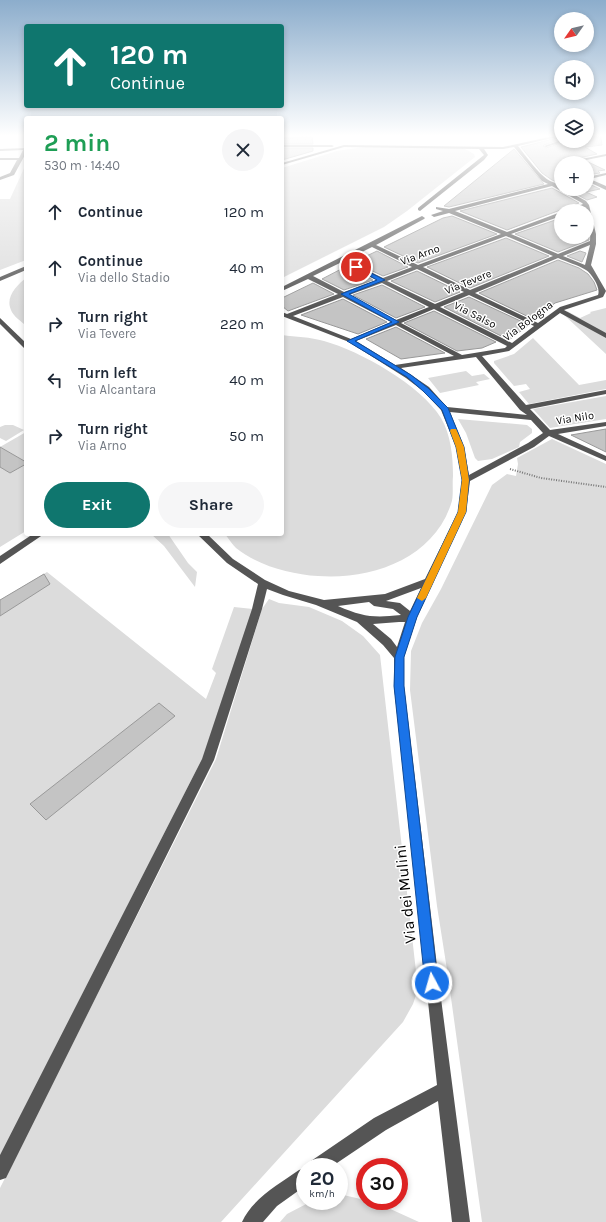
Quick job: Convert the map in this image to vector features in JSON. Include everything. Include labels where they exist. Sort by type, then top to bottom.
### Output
[{"type":"street","points":[[284,283],[366,244],[395,227],[438,194]]},
{"type":"street","points":[[442,199],[448,194]]},
{"type":"street","points":[[284,288],[372,245],[422,218],[516,194]]},
{"type":"street","points":[[569,194],[585,204]]},
{"type":"street","points":[[415,212],[437,207],[450,211],[589,269]]},
{"type":"street","points":[[434,215],[438,213],[437,207]]},
{"type":"street","points":[[415,212],[417,218],[422,218]]},
{"type":"street","name":"Via Arno","points":[[284,315],[554,217]]},
{"type":"street","name":"Via Tevere","points":[[350,341],[589,244]]},
{"type":"street","points":[[589,269],[588,264],[593,244]]},
{"type":"street","points":[[372,245],[538,326]]},
{"type":"street","name":"Via Salso","points":[[342,260],[512,346]]},
{"type":"street","points":[[0,279],[24,269]]},
{"type":"street","name":"Via Bologna","points":[[394,367],[500,352],[512,346],[559,310],[600,296],[603,291],[602,285],[589,269]]},
{"type":"street","points":[[308,276],[462,357]]},
{"type":"street","points":[[559,310],[606,336]]},
{"type":"street","points":[[284,315],[350,341],[394,367],[426,389],[445,409],[532,418]]},
{"type":"street","points":[[0,320],[24,345]]},
{"type":"street","points":[[478,355],[523,408],[548,433],[563,438],[606,459]]},
{"type":"street","points":[[523,408],[606,392]]},
{"type":"street","name":"Via dei Mulini","points":[[445,409],[460,447],[466,480],[462,512],[412,617],[399,657],[400,694],[444,1090],[461,1222]]},
{"type":"street","name":"Via Nilo","points":[[548,433],[606,424]]},
{"type":"street","points":[[466,480],[531,445],[548,433]]},
{"type":"street","points":[[0,561],[36,536]]},
{"type":"street","points":[[204,536],[224,557],[243,572],[263,584],[286,593],[324,604],[360,619],[379,635],[399,657]]},
{"type":"street","points":[[324,604],[386,597],[429,581]]},
{"type":"street","points":[[0,1172],[208,760],[257,609],[263,584]]},
{"type":"street","points":[[356,601],[390,604],[412,617]]},
{"type":"street","points":[[360,619],[387,620],[412,617]]},
{"type":"street","points":[[330,1158],[380,1124],[444,1090]]},
{"type":"street","points":[[251,1222],[271,1200],[296,1182]]},
{"type":"path","points":[[494,465],[541,478],[606,487]]},
{"type":"shaded area","points":[[12,194],[24,194],[24,261],[0,270],[0,199],[10,199]]},
{"type":"shaded area","points":[[284,194],[428,194],[384,227],[284,277]]},
{"type":"shaded area","points":[[24,280],[24,324],[12,312],[10,305],[11,296],[19,284]]},
{"type":"shaded area","points":[[606,308],[606,334],[569,315],[567,311],[580,318],[591,313],[590,312]]},
{"type":"shaded area","points":[[563,314],[606,337],[606,354]]},
{"type":"shaded area","points":[[284,335],[324,341],[372,361],[405,382],[419,393],[441,418],[451,446],[453,461],[452,501],[442,523],[430,539],[415,552],[398,562],[359,574],[318,576],[275,568],[255,560],[236,548],[227,536],[284,536]]},
{"type":"shaded area","points":[[533,338],[579,385],[606,380],[606,389],[529,404],[519,392],[530,389],[526,384],[514,386],[494,363],[494,361],[514,354]]},
{"type":"shaded area","points":[[466,371],[472,376],[484,374],[490,379],[476,382],[479,385],[440,393],[428,378]]},
{"type":"shaded area","points":[[606,396],[606,419],[550,428],[533,409]]},
{"type":"shaded area","points":[[458,419],[527,425],[532,429],[532,433],[520,442],[519,447],[492,459],[478,461],[475,458],[466,433]]},
{"type":"shaded area","points":[[5,425],[13,425],[24,430],[6,441],[0,438],[0,427]]},
{"type":"shaded area","points":[[24,433],[24,532],[0,547],[0,447]]},
{"type":"shaded area","points":[[552,439],[606,464],[606,1222],[482,1222],[437,906],[410,690],[411,651],[422,623],[441,589],[492,485],[507,474],[516,476],[518,464],[517,458]]},
{"type":"shaded area","points":[[153,536],[169,536],[188,563],[197,572],[195,587],[164,546]]},
{"type":"shaded area","points":[[47,572],[206,699],[216,673],[212,669],[234,607],[253,609],[203,757],[0,1156],[0,600]]},
{"type":"shaded area","points":[[269,599],[279,603],[309,607],[342,621],[363,636],[380,655],[418,989],[413,1004],[403,1022],[221,1222],[0,1222],[0,1188],[216,759],[262,609]]},
{"type":"shaded area","points":[[348,1196],[356,1198],[356,1210],[393,1210],[419,1222],[280,1222],[287,1214],[296,1209],[348,1210]]},
{"type":"building","points":[[459,194],[503,194],[449,207],[444,206]]},
{"type":"building","points":[[528,194],[554,194],[554,196],[566,196],[579,203],[554,204],[554,212],[507,230],[460,211]]},
{"type":"building","points":[[580,196],[594,196],[597,197],[587,200]]},
{"type":"building","points":[[452,216],[497,234],[418,263],[384,247],[443,218]]},
{"type":"building","points":[[554,220],[554,244],[579,244],[558,252],[515,234]]},
{"type":"building","points":[[506,238],[549,256],[470,288],[427,267]]},
{"type":"building","points":[[377,251],[408,267],[383,276],[354,262]]},
{"type":"building","points":[[580,251],[586,253],[582,262],[567,256]]},
{"type":"building","points":[[558,260],[579,268],[588,274],[594,282],[597,290],[555,303],[535,320],[479,293]]},
{"type":"building","points":[[347,266],[373,280],[344,290],[322,279]]},
{"type":"building","points":[[417,271],[460,292],[435,302],[391,281]]},
{"type":"building","points":[[313,283],[334,294],[288,311],[284,308],[284,297]]},
{"type":"building","points":[[382,285],[425,307],[396,318],[353,295]]},
{"type":"building","points":[[469,297],[529,325],[509,340],[444,307]]},
{"type":"building","points":[[343,299],[387,322],[358,334],[301,315]]},
{"type":"building","points":[[434,311],[496,342],[482,348],[457,351],[404,323]]},
{"type":"building","points":[[396,327],[445,353],[401,359],[366,339]]},
{"type":"building","points":[[606,429],[606,452],[571,435]]},
{"type":"building","points":[[0,447],[24,461],[24,465],[10,473],[0,467]]},
{"type":"building","points":[[44,574],[50,584],[0,616],[0,600]]},
{"type":"building","points":[[159,703],[175,716],[46,820],[30,804]]},
{"type":"slow traffic","points":[[422,598],[462,512],[466,480],[460,447],[454,431]]},
{"type":"route","points":[[356,267],[382,280],[344,294],[396,322],[350,341],[409,376],[426,389],[445,409],[460,447],[466,480],[462,512],[412,617],[399,657],[399,686],[432,983]]}]
